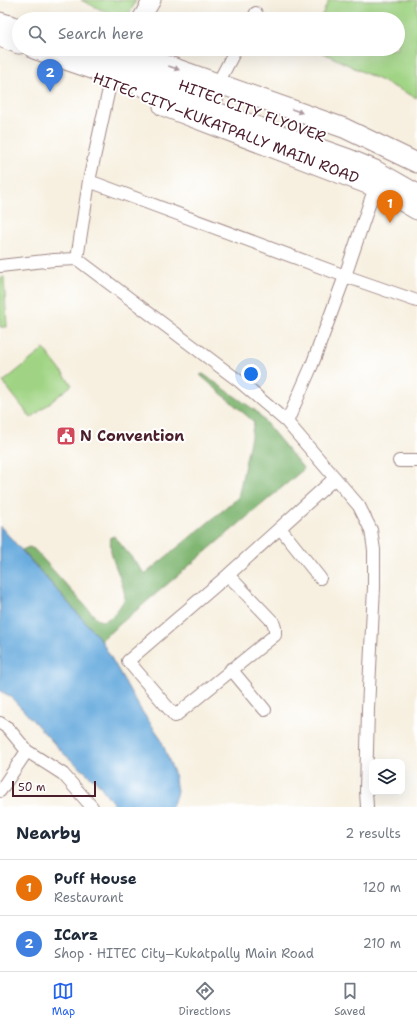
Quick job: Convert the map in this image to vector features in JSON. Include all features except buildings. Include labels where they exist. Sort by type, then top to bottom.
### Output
[{"type":"main road","points":[[0,22],[12,26]]},
{"type":"main road","points":[[0,37],[12,41]]},
{"type":"main road","name":"HITEC CITY–KUKATPALLY MAIN ROAD","points":[[78,56],[86,73],[110,84],[170,109],[383,190],[417,210]]},
{"type":"main road","name":"HITEC CITY FLYOVER","points":[[78,56],[256,119],[362,152],[387,162],[417,180]]},
{"type":"main road","points":[[143,56],[344,128],[417,163]]},
{"type":"main road","name":"HITEC CITY FLYOVER","points":[[256,119],[375,170],[417,194]]},
{"type":"street","points":[[145,12],[152,0]]},
{"type":"street","points":[[218,83],[232,56]]},
{"type":"street","points":[[77,259],[89,181],[110,84]]},
{"type":"street","points":[[89,181],[345,276],[417,301]]},
{"type":"street","points":[[287,422],[312,365],[345,276],[375,187]]},
{"type":"street","points":[[0,266],[77,259],[239,381],[287,422],[359,506],[371,530],[374,550],[374,587],[368,709],[367,807]]},
{"type":"street","points":[[399,461],[417,461]]},
{"type":"street","points":[[228,575],[272,622],[275,628],[274,635],[175,716],[128,660],[228,575],[335,478]]},
{"type":"street","points":[[280,528],[320,578]]},
{"type":"street","points":[[231,669],[265,710]]},
{"type":"street","points":[[0,723],[8,728],[27,751],[63,774],[92,807]]},
{"type":"street","points":[[0,791],[27,751]]},
{"type":"green space","points":[[81,0],[136,0],[130,12],[106,12]]},
{"type":"green space","points":[[329,0],[417,0],[417,98],[330,56],[405,56],[405,12],[323,12]]},
{"type":"green space","points":[[4,277],[7,327],[0,327],[0,278]]},
{"type":"green space","points":[[44,349],[72,385],[31,418],[3,382]]},
{"type":"green space","points":[[203,374],[256,411],[304,469],[101,640],[22,550],[29,547],[34,549],[98,620],[103,621],[107,620],[114,614],[125,599],[122,583],[111,553],[111,537],[114,536],[145,574],[238,498],[254,422],[200,375]]},
{"type":"water","points":[[0,526],[101,640],[141,710],[160,737],[174,773],[177,792],[172,807],[116,807],[98,783],[63,753],[10,696],[0,691]]},
{"type":"place","name":"ICarz","points":[[50,92]]},
{"type":"place","name":"Puff House","points":[[390,223]]},
{"type":"place","name":"N Convention","points":[[66,436]]}]
